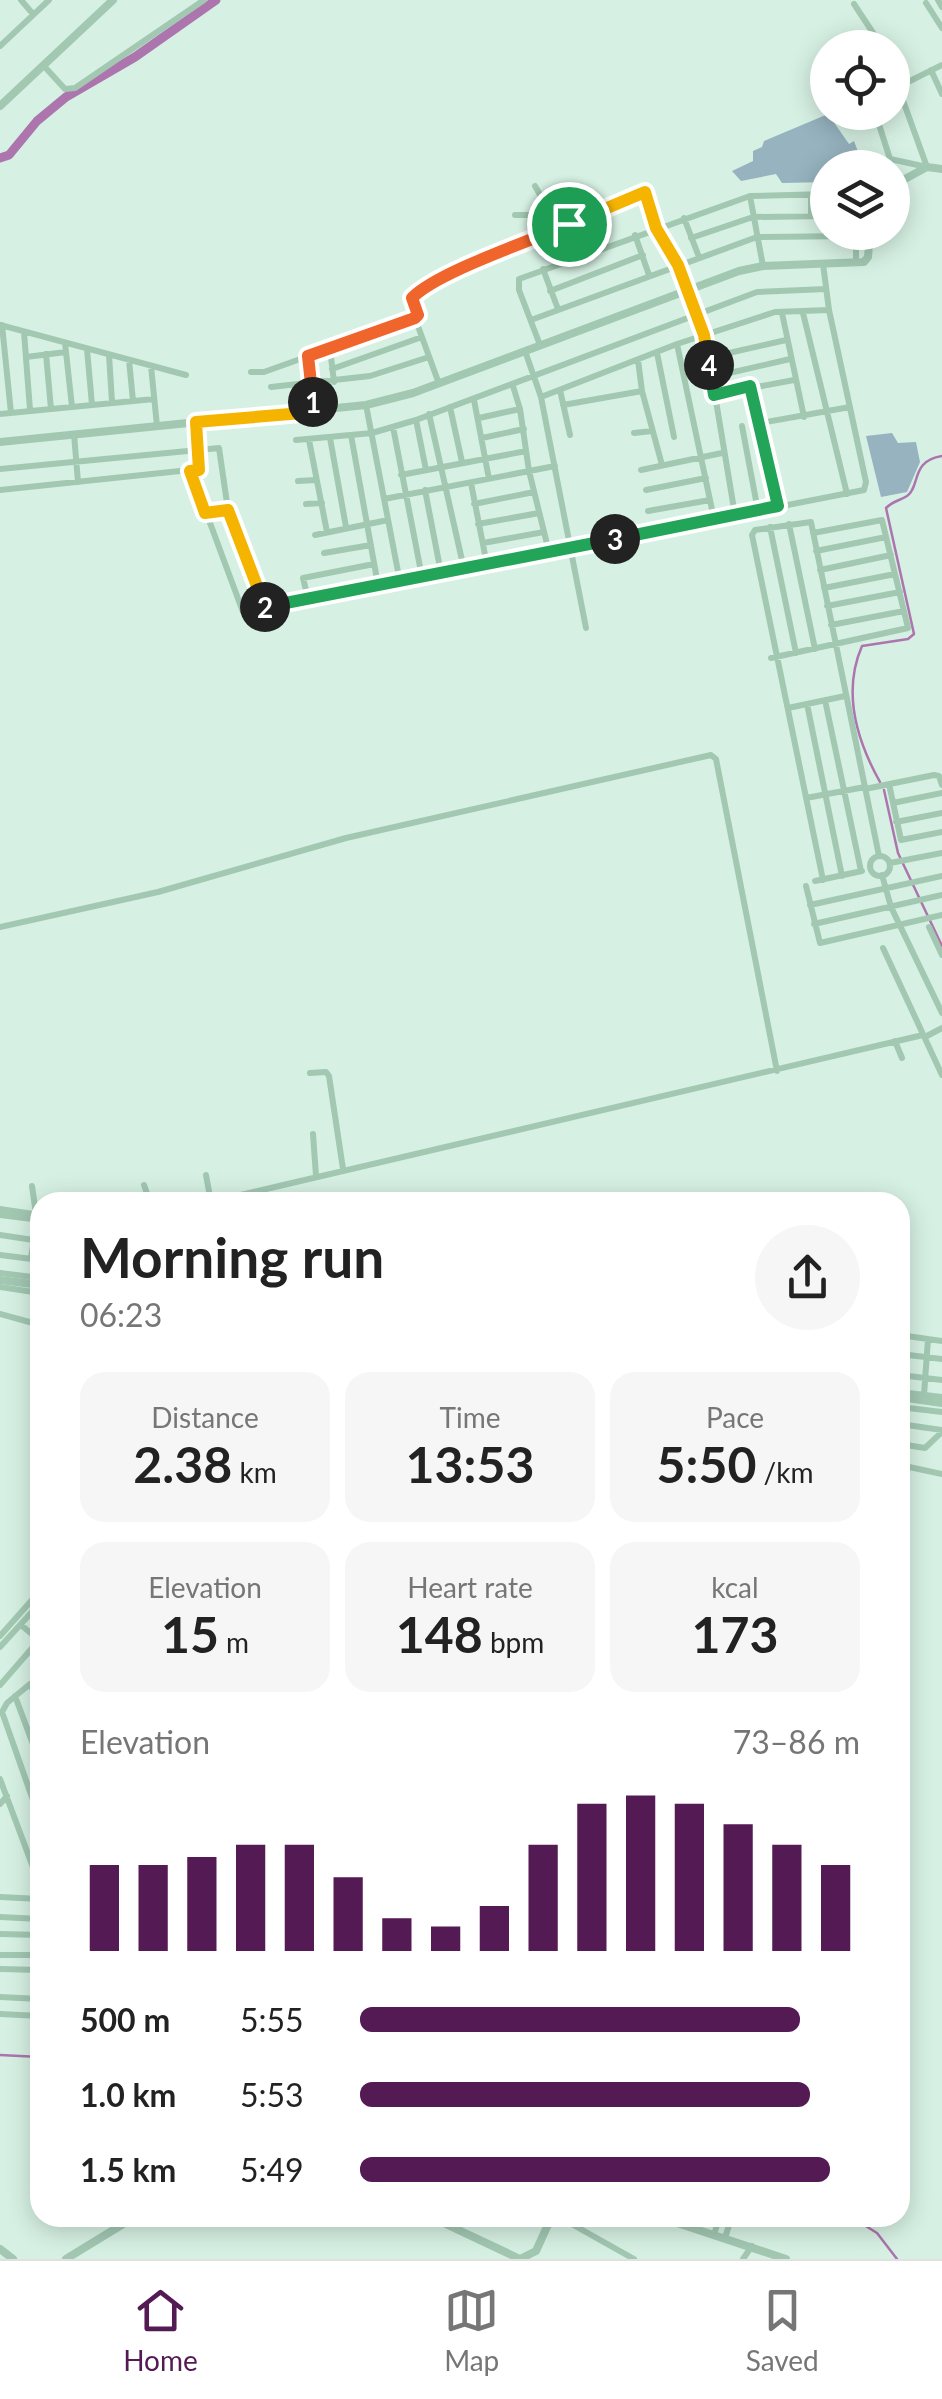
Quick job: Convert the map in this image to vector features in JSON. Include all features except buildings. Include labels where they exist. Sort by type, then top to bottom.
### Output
[{"type":"street","points":[[22,0],[33,14]]},
{"type":"street","points":[[0,46],[49,0]]},
{"type":"street","points":[[42,64],[65,89],[75,88],[204,0]]},
{"type":"street","points":[[938,0],[942,7]]},
{"type":"street","points":[[1,102],[110,1]]},
{"type":"street","points":[[926,3],[942,28]]},
{"type":"street","points":[[854,4],[872,30]]},
{"type":"street","points":[[910,81],[942,66]]},
{"type":"street","points":[[931,70],[942,94]]},
{"type":"street","points":[[910,119],[927,167]]},
{"type":"street","points":[[910,164],[942,169]]},
{"type":"street","points":[[910,176],[927,167]]},
{"type":"street","points":[[535,186],[552,215]]},
{"type":"street","points":[[251,372],[262,373],[415,318],[418,315],[412,298],[418,292],[465,268],[645,192],[656,228],[678,265],[704,335],[735,515]]},
{"type":"street","points":[[540,345],[519,290],[519,279],[750,196],[810,195]]},
{"type":"street","points":[[750,196],[763,266]]},
{"type":"street","points":[[515,215],[567,215],[569,224]]},
{"type":"street","points":[[691,238],[753,217],[810,216]]},
{"type":"street","points":[[684,218],[699,257]]},
{"type":"street","points":[[530,320],[757,238],[810,234]]},
{"type":"street","points":[[636,235],[649,275]]},
{"type":"street","points":[[856,250],[856,262]]},
{"type":"street","points":[[0,442],[366,406],[738,271],[763,266],[856,262],[867,260],[868,250]]},
{"type":"street","points":[[550,291],[642,255]]},
{"type":"street","points":[[196,422],[198,449],[194,470],[204,509],[243,612],[847,494],[867,487],[829,310],[823,264]]},
{"type":"street","points":[[543,270],[558,309]]},
{"type":"street","points":[[296,440],[372,433],[416,420],[757,292],[826,290]]},
{"type":"street","points":[[541,397],[704,335],[782,313],[829,310]]},
{"type":"street","points":[[782,313],[804,416]]},
{"type":"street","points":[[803,313],[847,494]]},
{"type":"street","points":[[415,318],[438,382]]},
{"type":"street","points":[[11,413],[1,325],[186,375]]},
{"type":"street","points":[[24,332],[30,410]]},
{"type":"street","points":[[332,369],[422,337]]},
{"type":"street","points":[[707,358],[786,340]]},
{"type":"street","points":[[66,343],[72,407]]},
{"type":"street","points":[[677,344],[714,520]]},
{"type":"street","points":[[87,348],[92,405]]},
{"type":"street","points":[[330,349],[334,382]]},
{"type":"street","points":[[525,351],[541,397],[586,628]]},
{"type":"street","points":[[26,357],[66,352]]},
{"type":"street","points":[[657,353],[674,437]]},
{"type":"street","points":[[46,354],[52,409]]},
{"type":"street","points":[[108,354],[112,402]]},
{"type":"street","points":[[308,356],[314,412]]},
{"type":"street","points":[[273,368],[273,387],[370,376],[429,357]]},
{"type":"street","points":[[129,360],[133,400]]},
{"type":"street","points":[[638,360],[642,392],[662,466]]},
{"type":"street","points":[[712,378],[790,360]]},
{"type":"street","points":[[151,366],[157,426]]},
{"type":"street","points":[[714,395],[794,380]]},
{"type":"street","points":[[512,386],[549,552]]},
{"type":"street","points":[[750,386],[778,506]]},
{"type":"street","points":[[560,390],[570,435]]},
{"type":"street","points":[[564,405],[642,392]]},
{"type":"street","points":[[0,414],[154,399]]},
{"type":"street","points":[[474,400],[489,479]]},
{"type":"street","points":[[366,406],[400,582]]},
{"type":"street","points":[[450,406],[462,462]]},
{"type":"street","points":[[761,423],[850,406]]},
{"type":"street","points":[[479,418],[520,409]]},
{"type":"street","points":[[430,414],[464,568]]},
{"type":"street","points":[[416,420],[426,470]]},
{"type":"street","points":[[742,426],[758,510]]},
{"type":"street","points":[[394,427],[422,578]]},
{"type":"street","points":[[482,438],[524,429]]},
{"type":"street","points":[[634,433],[652,432]]},
{"type":"street","points":[[74,434],[78,482]]},
{"type":"street","points":[[350,435],[378,585]]},
{"type":"street","points":[[330,438],[346,527]]},
{"type":"street","points":[[309,440],[327,532]]},
{"type":"street","points":[[0,469],[219,448],[228,510],[264,607]]},
{"type":"street","points":[[401,475],[526,451]]},
{"type":"street","points":[[641,470],[722,454]]},
{"type":"street","points":[[297,461],[311,459]]},
{"type":"street","points":[[384,499],[555,466]]},
{"type":"street","points":[[0,490],[194,470]]},
{"type":"street","points":[[646,490],[706,478]]},
{"type":"street","points":[[298,481],[316,480]]},
{"type":"street","points":[[470,483],[486,565]]},
{"type":"street","points":[[425,490],[441,573]]},
{"type":"street","points":[[474,504],[534,492]]},
{"type":"street","points":[[648,511],[710,500]]},
{"type":"street","points":[[306,504],[322,503]]},
{"type":"street","points":[[204,509],[228,510]]},
{"type":"street","points":[[478,524],[539,513]]},
{"type":"street","points":[[774,658],[908,630],[880,519],[813,532]]},
{"type":"street","points":[[315,534],[388,520]]},
{"type":"street","points":[[879,856],[810,522],[753,531],[819,881],[872,869],[882,875],[890,907],[942,1013]]},
{"type":"street","points":[[789,524],[815,649]]},
{"type":"street","points":[[770,527],[796,653]]},
{"type":"street","points":[[483,543],[544,532]]},
{"type":"street","points":[[816,551],[886,537]]},
{"type":"street","points":[[324,553],[371,545]]},
{"type":"street","points":[[820,570],[891,556]]},
{"type":"street","points":[[308,598],[303,578],[374,564]]},
{"type":"street","points":[[824,588],[896,574]]},
{"type":"street","points":[[828,606],[900,592]]},
{"type":"street","points":[[831,625],[904,611]]},
{"type":"street","points":[[788,708],[846,696]]},
{"type":"street","points":[[825,700],[861,871]]},
{"type":"street","points":[[807,704],[842,876]]},
{"type":"street","points":[[0,927],[158,892],[346,838],[710,755],[716,759],[777,1070]]},
{"type":"street","points":[[806,798],[937,775],[942,785]]},
{"type":"street","points":[[884,785],[902,840],[942,832]]},
{"type":"street","points":[[892,803],[942,794]]},
{"type":"street","points":[[896,822],[942,813]]},
{"type":"street","points":[[890,863],[942,853]]},
{"type":"street","points":[[879,856],[890,863]]},
{"type":"street","points":[[872,869],[872,862],[879,856]]},
{"type":"street","points":[[882,875],[888,872],[890,863]]},
{"type":"street","points":[[810,905],[942,876]]},
{"type":"street","points":[[806,886],[818,942],[822,944],[942,915]]},
{"type":"street","points":[[814,924],[942,895]]},
{"type":"street","points":[[929,921],[942,955]]},
{"type":"street","points":[[882,948],[942,1075]]},
{"type":"street","points":[[258,1192],[924,1036],[942,1028]]},
{"type":"street","points":[[895,1042],[902,1058]]},
{"type":"street","points":[[310,1072],[326,1072],[329,1076],[344,1170]]},
{"type":"street","points":[[313,1134],[316,1176]]},
{"type":"street","points":[[206,1175],[209,1192]]},
{"type":"street","points":[[144,1185],[146,1192]]},
{"type":"street","points":[[32,1186],[33,1192]]},
{"type":"street","points":[[0,1212],[30,1216]]},
{"type":"street","points":[[0,1235],[30,1239]]},
{"type":"street","points":[[0,1255],[30,1258]]},
{"type":"street","points":[[0,1280],[30,1282]]},
{"type":"street","points":[[0,1280],[30,1290]]},
{"type":"street","points":[[0,1314],[30,1322]]},
{"type":"street","points":[[910,1336],[942,1340]]},
{"type":"street","points":[[924,1395],[928,1339]]},
{"type":"street","points":[[910,1355],[942,1360]]},
{"type":"street","points":[[910,1376],[942,1380]]},
{"type":"street","points":[[910,1394],[942,1400]]},
{"type":"street","points":[[910,1395],[942,1400]]},
{"type":"street","points":[[910,1408],[942,1412]]},
{"type":"street","points":[[910,1426],[942,1431]]},
{"type":"street","points":[[910,1446],[924,1448],[942,1431]]},
{"type":"street","points":[[910,1466],[940,1470]]},
{"type":"street","points":[[0,1648],[30,1605]]},
{"type":"street","points":[[0,1636],[30,1611]]},
{"type":"street","points":[[18,1622],[30,1633]]},
{"type":"street","points":[[0,1685],[30,1650]]},
{"type":"street","points":[[30,1684],[4,1708],[3,1717],[30,1792]]},
{"type":"street","points":[[15,1696],[30,1736]]},
{"type":"street","points":[[0,1779],[30,1859]]},
{"type":"street","points":[[0,1804],[7,1796]]},
{"type":"street","points":[[0,1897],[30,1899]]},
{"type":"street","points":[[0,1917],[30,1918]]},
{"type":"street","points":[[0,1934],[30,1935]]},
{"type":"street","points":[[0,1954],[30,1956]]},
{"type":"street","points":[[0,1969],[30,1970]]},
{"type":"street","points":[[0,1997],[30,1998]]},
{"type":"street","points":[[0,2014],[30,2016]]},
{"type":"street","points":[[66,2259],[120,2227]]},
{"type":"street","points":[[453,2227],[520,2258],[536,2251],[547,2227]]},
{"type":"street","points":[[577,2227],[634,2259]]},
{"type":"street","points":[[690,2227],[786,2259]]},
{"type":"street","points":[[714,2235],[716,2227]]},
{"type":"street","points":[[725,2238],[728,2227]]},
{"type":"street","points":[[743,2259],[756,2248]]},
{"type":"street","points":[[0,2249],[13,2259]]},
{"type":"shaded area","points":[[810,122],[810,130],[839,130],[849,144],[854,141],[857,150],[810,150],[810,182],[782,183],[776,174],[741,181],[732,171],[753,161],[753,151],[762,147],[764,141]]},
{"type":"shaded area","points":[[892,433],[898,443],[916,442],[920,462],[907,492],[881,497],[866,436]]},
{"type":"waterway","points":[[0,158],[9,155],[37,121],[66,97],[135,57],[216,0]]},
{"type":"waterway","points":[[880,782],[855,716],[856,663],[862,646],[908,639],[914,634],[886,508],[911,492],[925,463],[942,456]]},
{"type":"waterway","points":[[884,790],[898,853],[942,946]]},
{"type":"waterway","points":[[0,2055],[30,2056]]},
{"type":"waterway","points":[[867,2227],[897,2259]]},
{"type":"route","points":[[645,192],[656,228],[678,265],[704,335],[714,395],[750,386],[778,506],[264,607],[228,510],[205,513],[197,497],[190,471],[199,470],[196,422],[314,412],[308,356],[415,318],[418,315],[412,298],[418,292],[569,224],[645,192]]}]
